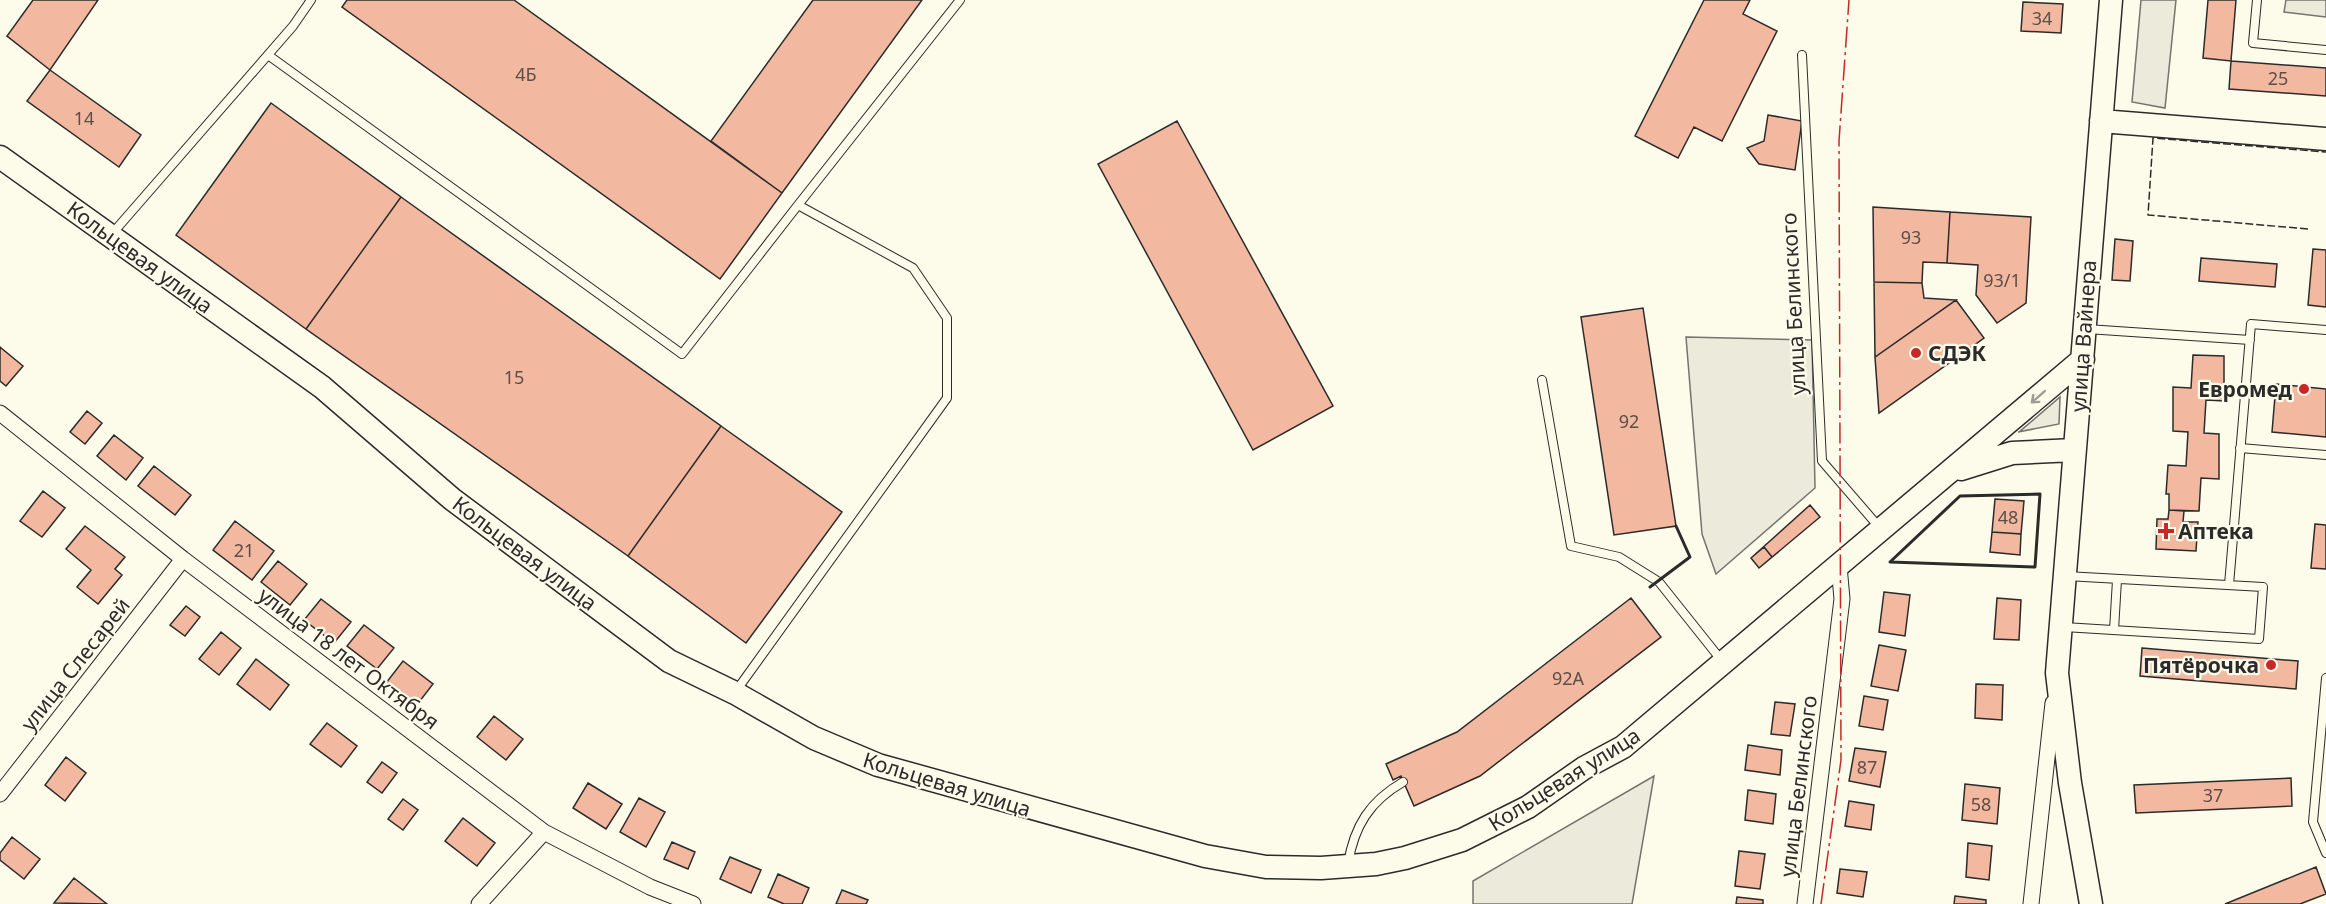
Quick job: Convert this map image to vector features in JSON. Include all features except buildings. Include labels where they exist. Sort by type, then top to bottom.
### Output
[{"type":"street","name":"улица Вайнера","points":[[2031,904],[2057,673],[2111,0]]},
{"type":"street","points":[[2102,121],[2326,139]]},
{"type":"street","name":"Кольцевая улица","points":[[0,157],[322,387],[452,499],[669,661],[735,693],[768,713],[844,752],[954,788],[1236,863],[1294,868],[1348,867],[1405,858],[1486,829],[1518,812],[1584,768],[1623,747],[2083,359]]},
{"type":"street","name":"улица 18 лет Октября","points":[[0,412],[183,559],[544,832],[650,887],[693,904]]},
{"type":"street","name":"Кольцевая улица","points":[[1951,472],[2012,453],[2074,450]]},
{"type":"street","name":"улица Слесарей","points":[[0,794],[183,559]]},
{"type":"street","name":"улица Белинского","points":[[1804,904],[1842,599],[1839,566]]},
{"type":"street","name":"улица Вайнера","points":[[2057,673],[2070,783],[2091,904]]},
{"type":"street","points":[[479,904],[544,832]]},
{"type":"lane","points":[[110,236],[268,55],[311,0]]},
{"type":"lane","points":[[268,55],[682,354],[960,0]]},
{"type":"lane","points":[[2257,0],[2253,43],[2326,50]]},
{"type":"lane","name":"улица Белинского","points":[[1802,55],[1822,461],[1880,529]]},
{"type":"lane","points":[[735,693],[947,398],[947,318],[913,268],[798,205]]},
{"type":"lane","points":[[2229,585],[2252,324],[2326,330]]},
{"type":"lane","points":[[2085,329],[2250,340]]},
{"type":"lane","points":[[1542,380],[1571,546],[1619,557],[1659,582],[1723,662]]},
{"type":"lane","points":[[2240,448],[2326,455]]},
{"type":"lane","points":[[2060,627],[2259,639],[2263,587],[2064,576]]},
{"type":"lane","points":[[2114,630],[2117,579]]},
{"type":"lane","points":[[2326,678],[2313,822],[2326,852]]},
{"type":"lane","points":[[1348,867],[1351,847],[1365,814],[1377,800],[1403,782]]},
{"type":"shaded area","points":[[2141,0],[2176,0],[2165,108],[2132,102]]},
{"type":"shaded area","points":[[2286,0],[2326,0],[2326,17],[2284,12]]},
{"type":"shaded area","points":[[1686,337],[1812,340],[1815,488],[1716,574],[1702,534]]},
{"type":"shaded area","points":[[2060,397],[2059,424],[2019,432]]},
{"type":"shaded area","points":[[1654,776],[1632,904],[1473,904],[1473,881]]},
{"type":"fence","points":[[2308,229],[2148,215],[2153,138],[2326,152]]},
{"type":"wall","points":[[2040,494],[2035,567],[1890,562],[1960,496],[2040,494]]},
{"type":"wall","points":[[1650,587],[1690,557],[1676,526]]},
{"type":"power","points":[[1821,904],[1841,760],[1839,141],[1849,0]]},
{"type":"place","name":"СДЭК","points":[[1916,353]]},
{"type":"place","name":"Евромед","points":[[2304,389]]},
{"type":"place","name":"Аптека","points":[[2166,531]]},
{"type":"place","name":"Пятёрочка","points":[[2271,665]]}]
